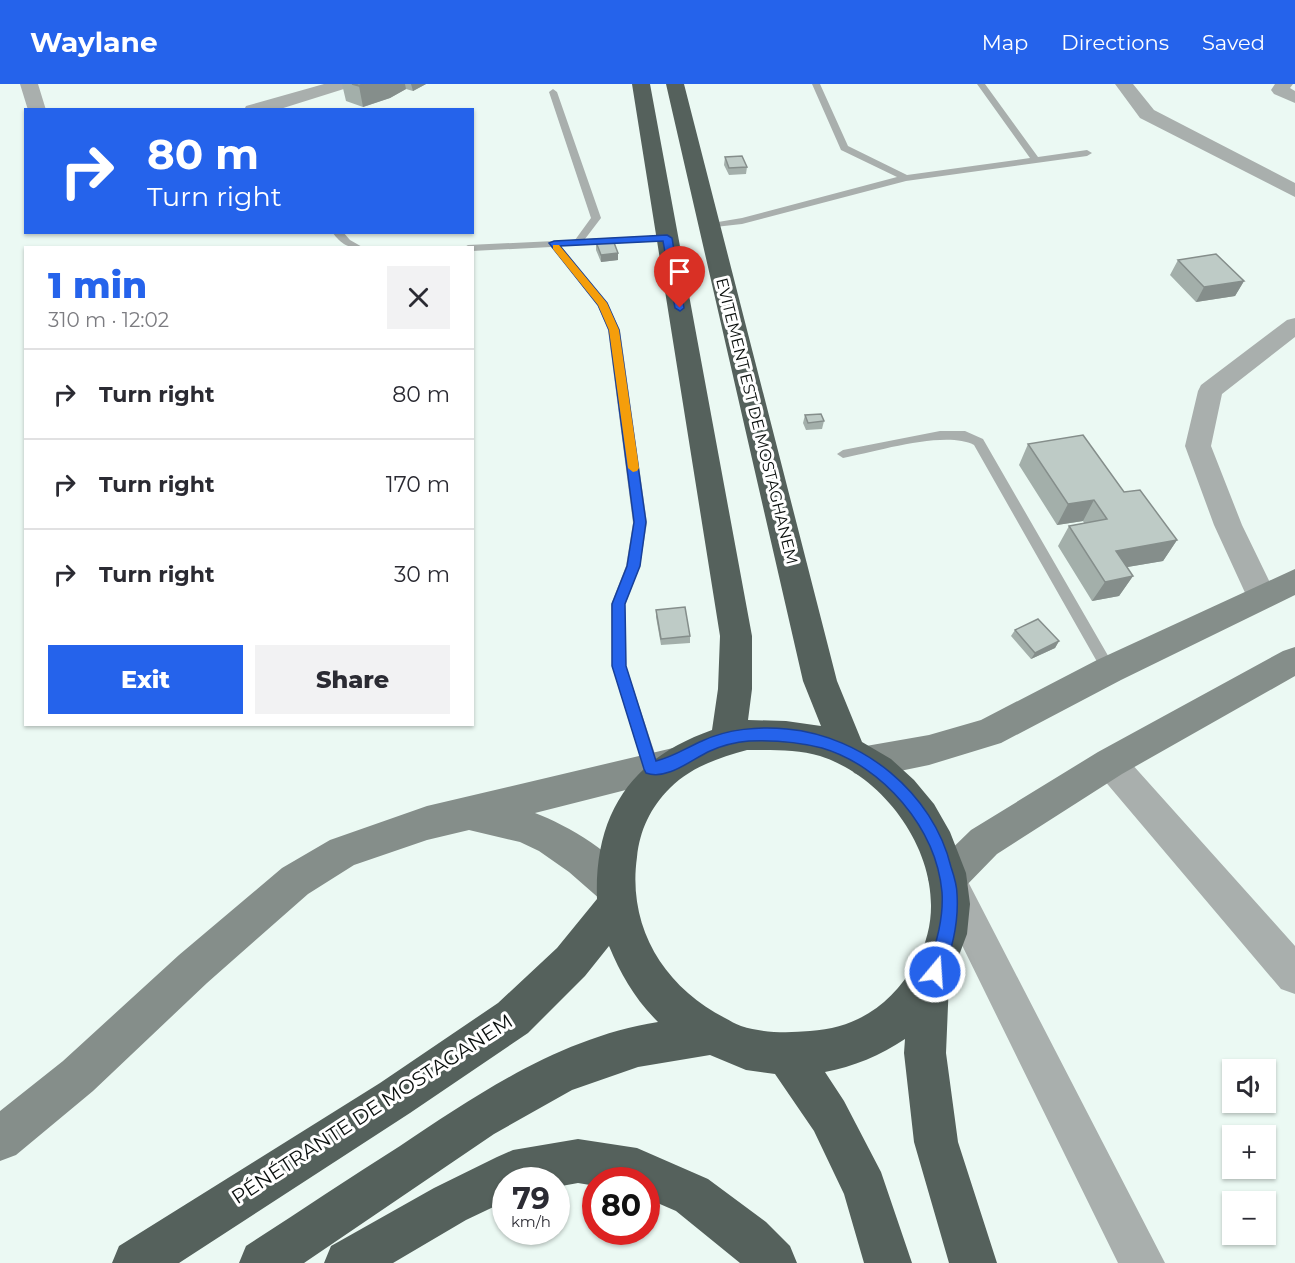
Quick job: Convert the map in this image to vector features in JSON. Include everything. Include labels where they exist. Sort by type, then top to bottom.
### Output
[{"type":"highway","points":[[641,84],[736,636],[735,689],[728,740]]},
{"type":"highway","name":"EVITEMENT EST DE MOSTAGHANEM","points":[[675,84],[820,681],[858,758]]},
{"type":"highway","points":[[747,735],[787,735],[826,743],[858,758],[895,784],[922,815],[940,851],[950,892],[948,933],[935,972],[910,1007],[876,1034],[834,1051],[786,1054],[737,1046],[692,1023],[655,990],[629,951],[615,897],[614,865],[624,825],[644,791],[662,766],[708,745],[747,735]]},
{"type":"highway","name":"PÉNÉTRANTE DE MOSTAGANEM","points":[[136,1263],[395,1098],[513,1018],[571,962],[615,897]]},
{"type":"highway","points":[[929,981],[925,1053],[936,1142],[973,1263]]},
{"type":"highway","points":[[263,1263],[479,1119],[561,1072],[638,1047],[714,1035]]},
{"type":"highway","points":[[786,1054],[830,1116],[864,1188],[888,1263]]},
{"type":"highway","points":[[348,1263],[450,1204],[513,1173],[578,1161],[637,1171],[692,1195],[749,1239],[773,1263]]},
{"type":"main road","points":[[858,758],[929,750],[989,732],[1109,670],[1295,581]]},
{"type":"main road","points":[[947,879],[984,842],[1110,763],[1295,660]]},
{"type":"main road","points":[[0,1139],[78,1076],[193,969],[295,881],[352,849],[427,823],[662,766]]},
{"type":"main road","points":[[466,814],[509,820],[543,832],[571,849],[615,897]]},
{"type":"street","points":[[29,84],[36,108]]},
{"type":"street","points":[[261,108],[341,84]]},
{"type":"street","points":[[1124,84],[1147,114],[1295,191]]},
{"type":"street","points":[[1284,84],[1280,90],[1295,98]]},
{"type":"street","points":[[1262,597],[1228,525],[1197,446],[1210,391],[1295,325]]},
{"type":"street","points":[[1110,763],[1295,975]]},
{"type":"street","points":[[947,879],[1142,1263]]},
{"type":"lane","points":[[816,84],[844,148],[906,178]]},
{"type":"lane","points":[[981,84],[1035,159]]},
{"type":"lane","points":[[553,92],[596,218],[578,242]]},
{"type":"lane","points":[[710,226],[742,222],[906,178],[1087,153]]},
{"type":"lane","points":[[339,234],[346,242],[355,246]]},
{"type":"lane","points":[[474,248],[667,238]]},
{"type":"lane","points":[[554,243],[603,305],[614,330],[640,522],[633,566],[618,604],[619,666],[662,766]]},
{"type":"lane","points":[[843,454],[940,435],[965,435],[979,442],[1109,670]]},
{"type":"building","points":[[742,156],[747,167],[729,168],[725,157]]},
{"type":"building","points":[[613,240],[618,253],[601,255],[596,242]]},
{"type":"building","points":[[1216,254],[1244,281],[1204,287],[1178,260]]},
{"type":"building","points":[[821,414],[824,421],[808,423],[805,415]]},
{"type":"building","points":[[1083,435],[1124,492],[1140,490],[1177,540],[1116,551],[1133,576],[1105,582],[1069,526],[1107,519],[1094,500],[1068,504],[1028,444]]},
{"type":"building","points":[[685,607],[690,636],[661,639],[656,610]]},
{"type":"building","points":[[1038,619],[1059,641],[1035,653],[1015,630]]},
{"type":"slow traffic","points":[[556,247],[603,305],[614,330],[633,468]]},
{"type":"route","points":[[680,308],[667,238],[554,243],[603,305],[614,330],[640,522],[633,566],[618,604],[619,666],[652,769],[673,764],[708,745],[747,735],[787,735],[826,743],[862,760],[895,784],[922,815],[940,851],[950,892],[948,933],[935,972]]}]
